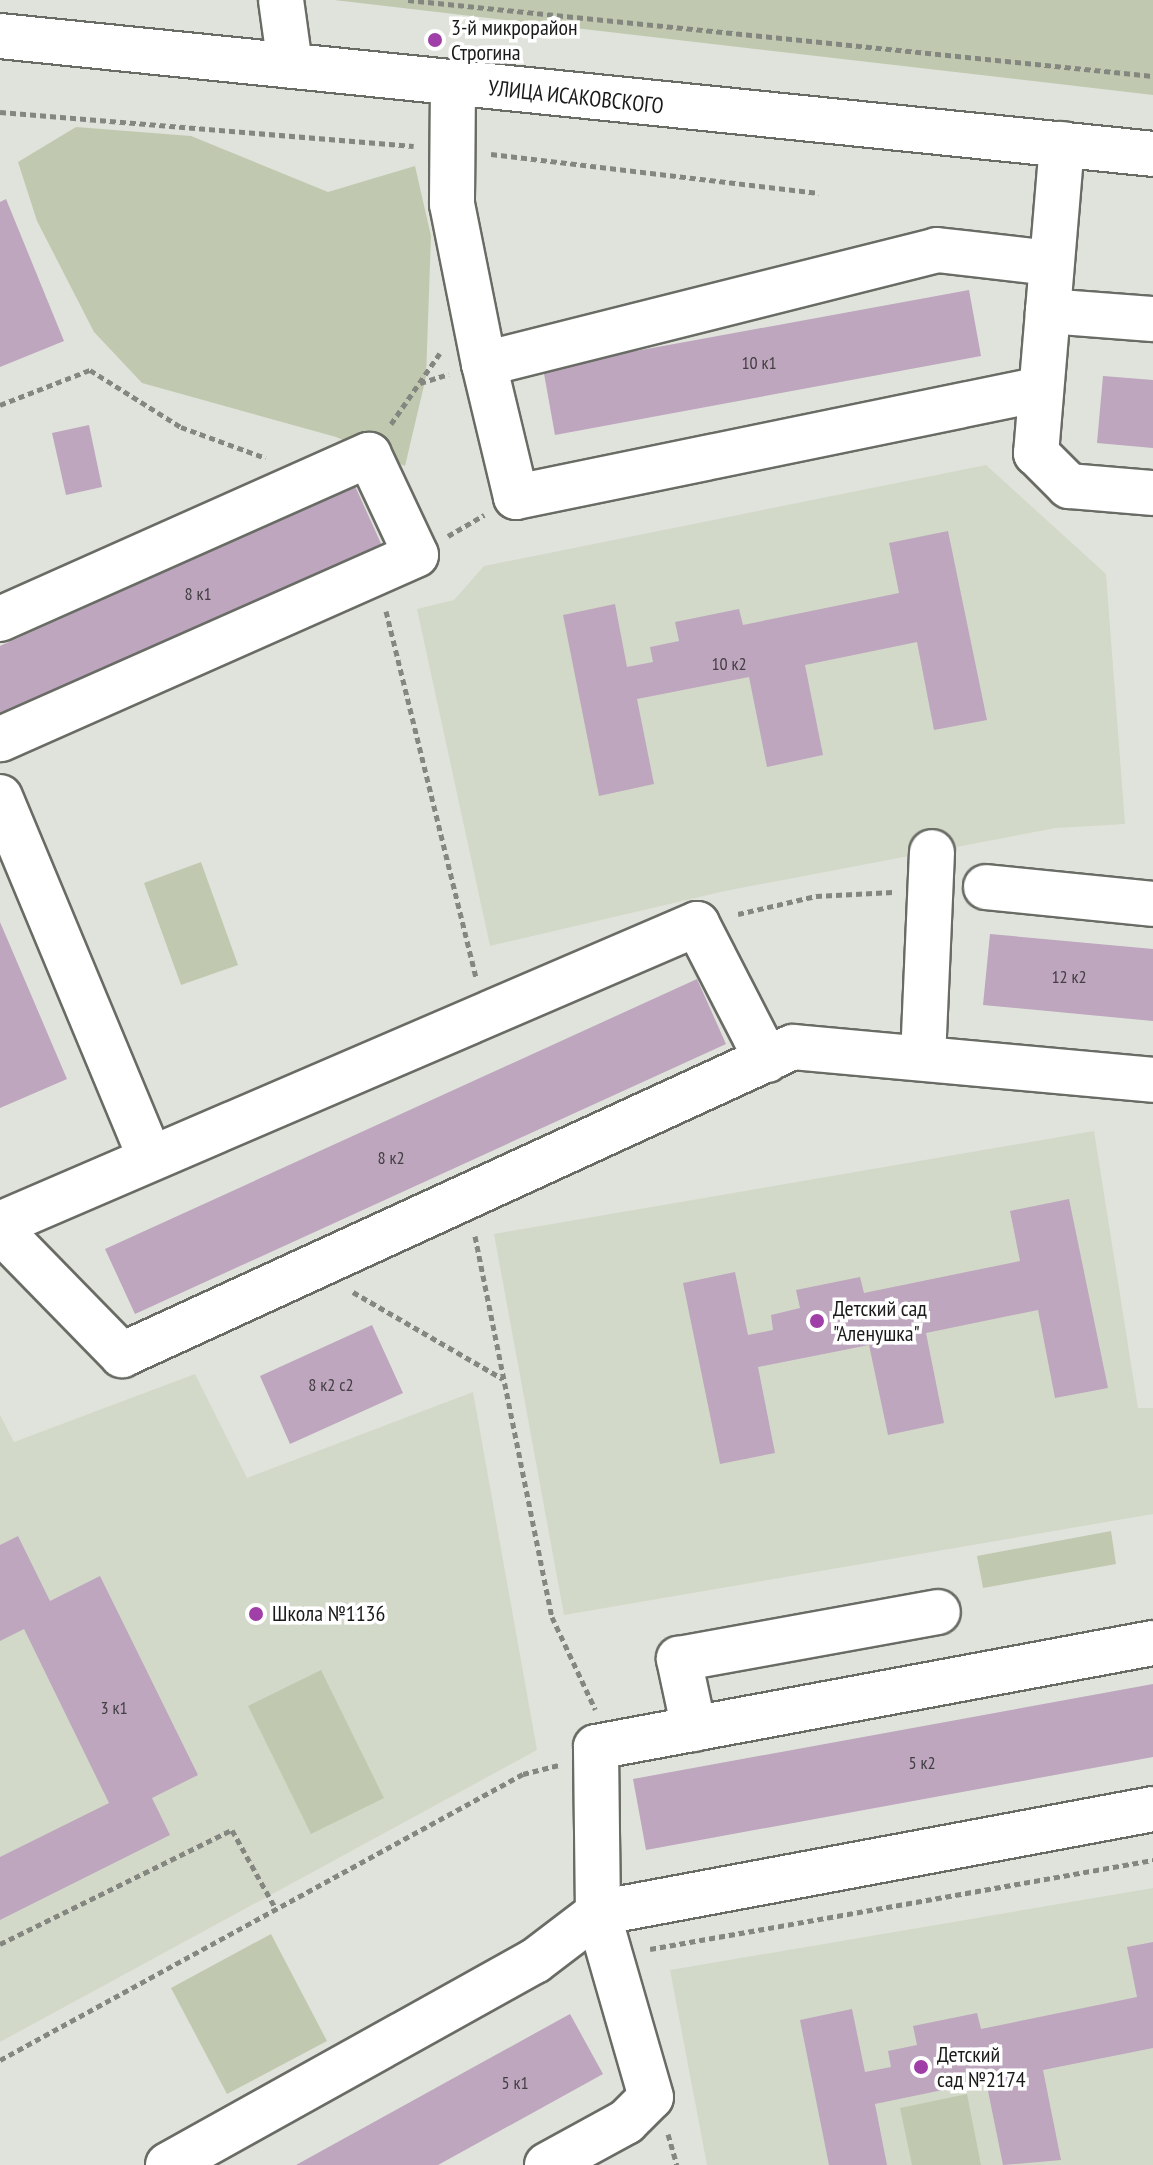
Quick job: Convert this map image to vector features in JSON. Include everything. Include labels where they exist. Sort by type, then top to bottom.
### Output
[{"type":"street","points":[[281,0],[290,65]]},
{"type":"street","name":"УЛИЦА ИСАКОВСКОГО","points":[[0,36],[453,85],[1153,154]]},
{"type":"street","points":[[453,85],[452,204],[484,364],[516,497],[1041,389]]},
{"type":"street","points":[[1062,144],[1036,453],[1069,486],[1153,493]]},
{"type":"street","points":[[484,364],[937,250],[1051,263]]},
{"type":"street","points":[[1048,311],[1153,319]]},
{"type":"street","points":[[0,739],[416,555],[369,455],[5,604]]},
{"type":"street","points":[[0,797],[150,1158]]},
{"type":"street","points":[[923,1058],[931,871]]},
{"type":"street","points":[[986,887],[1153,904]]},
{"type":"street","points":[[767,1060],[697,924],[150,1158],[0,1227],[122,1355],[312,1269],[767,1060],[793,1047],[1153,1080]]},
{"type":"street","points":[[694,1729],[679,1659],[938,1612]]},
{"type":"street","points":[[547,2165],[626,2122],[651,2097],[598,1913],[606,1750],[694,1729],[1153,1643]]},
{"type":"street","points":[[168,2165],[535,1961],[598,1913],[1153,1809]]},
{"type":"street","points":[[615,2165],[626,2122]]},
{"type":"path","points":[[408,0],[469,2],[1153,76]]},
{"type":"path","points":[[0,405],[90,370],[181,427],[320,477]]},
{"type":"path","points":[[369,455],[419,383]]},
{"type":"path","points":[[416,555],[516,497]]},
{"type":"path","points":[[376,572],[465,949],[489,1013]]},
{"type":"path","points":[[697,924],[931,871]]},
{"type":"path","points":[[0,2060],[523,1774],[606,1750],[588,1697],[552,1617],[467,1197]]},
{"type":"path","points":[[312,1269],[504,1380]]},
{"type":"path","points":[[0,1944],[232,1830],[276,1909]]},
{"type":"path","points":[[611,1954],[763,1933],[1153,1860]]},
{"type":"shaded area","points":[[334,0],[1153,0],[1153,95]]},
{"type":"shaded area","points":[[76,127],[191,136],[328,192],[415,166],[431,236],[426,377],[405,466],[336,437],[142,383],[94,332],[37,221],[18,162]]},
{"type":"shaded area","points":[[986,465],[1106,574],[1125,824],[1056,828],[725,891],[490,946],[417,609],[454,600],[484,566]]},
{"type":"shaded area","points":[[201,862],[238,965],[181,985],[144,883]]},
{"type":"shaded area","name":"Детский сад \"Аленушка\"","points":[[1094,1131],[1138,1408],[1153,1408],[1153,1514],[564,1615],[494,1234]]},
{"type":"shaded area","name":"Школа №1136","points":[[195,1374],[247,1478],[473,1392],[537,1750],[0,2042],[0,1415],[14,1442]]},
{"type":"shaded area","points":[[1111,1531],[1116,1564],[983,1588],[977,1556]]},
{"type":"shaded area","points":[[321,1670],[384,1798],[311,1834],[248,1706]]},
{"type":"shaded area","name":"Детский сад №2174","points":[[1153,1888],[1153,2165],[707,2165],[670,1970]]},
{"type":"shaded area","points":[[271,1934],[327,2041],[227,2094],[171,1988]]},
{"type":"shaded area","points":[[967,2094],[981,2165],[912,2165],[900,2108]]},
{"type":"building","points":[[6,199],[64,341],[0,367],[0,202]]},
{"type":"building","points":[[969,290],[981,356],[555,435],[543,368]]},
{"type":"building","points":[[1103,376],[1153,380],[1153,448],[1097,443]]},
{"type":"building","points":[[89,425],[102,487],[66,495],[52,433]]},
{"type":"building","points":[[355,486],[383,548],[0,721],[0,646]]},
{"type":"building","points":[[948,531],[987,720],[934,730],[917,642],[805,665],[823,755],[767,767],[749,677],[637,699],[654,784],[599,796],[563,615],[615,604],[627,667],[653,662],[650,647],[679,641],[675,622],[739,609],[743,625],[899,593],[889,543]]},
{"type":"building","points":[[0,922],[67,1079],[0,1108]]},
{"type":"building","points":[[990,934],[1153,949],[1153,1021],[983,1005]]},
{"type":"building","points":[[697,979],[726,1044],[135,1314],[105,1249]]},
{"type":"building","points":[[1069,1199],[1108,1388],[1055,1398],[1038,1310],[926,1333],[944,1423],[888,1435],[869,1345],[758,1367],[775,1453],[720,1464],[683,1283],[735,1272],[748,1335],[773,1330],[771,1315],[800,1308],[796,1290],[860,1277],[864,1293],[1020,1261],[1010,1211]]},
{"type":"building","points":[[372,1325],[403,1393],[290,1444],[260,1376]]},
{"type":"building","points":[[18,1536],[50,1601],[100,1576],[198,1775],[152,1798],[170,1835],[0,1920],[0,1857],[109,1803],[24,1629],[0,1641],[0,1545]]},
{"type":"building","points":[[1153,1684],[1153,1757],[646,1850],[633,1779]]},
{"type":"building","points":[[1153,1942],[1153,2048],[1043,2070],[1061,2160],[1003,2165],[986,2081],[875,2104],[887,2165],[829,2165],[800,2020],[852,2009],[865,2072],[891,2067],[888,2051],[917,2045],[913,2026],[977,2013],[981,2029],[1137,1997],[1127,1947]]},
{"type":"building","points":[[570,2014],[603,2074],[438,2165],[296,2165]]},
{"type":"place","name":"3-й микрорайон Строгина","points":[[435,40]]},
{"type":"place","name":"Детский сад \"Аленушка\"","points":[[817,1321]]},
{"type":"place","name":"Школа №1136","points":[[256,1614]]},
{"type":"place","name":"Детский сад №2174","points":[[921,2067]]}]
